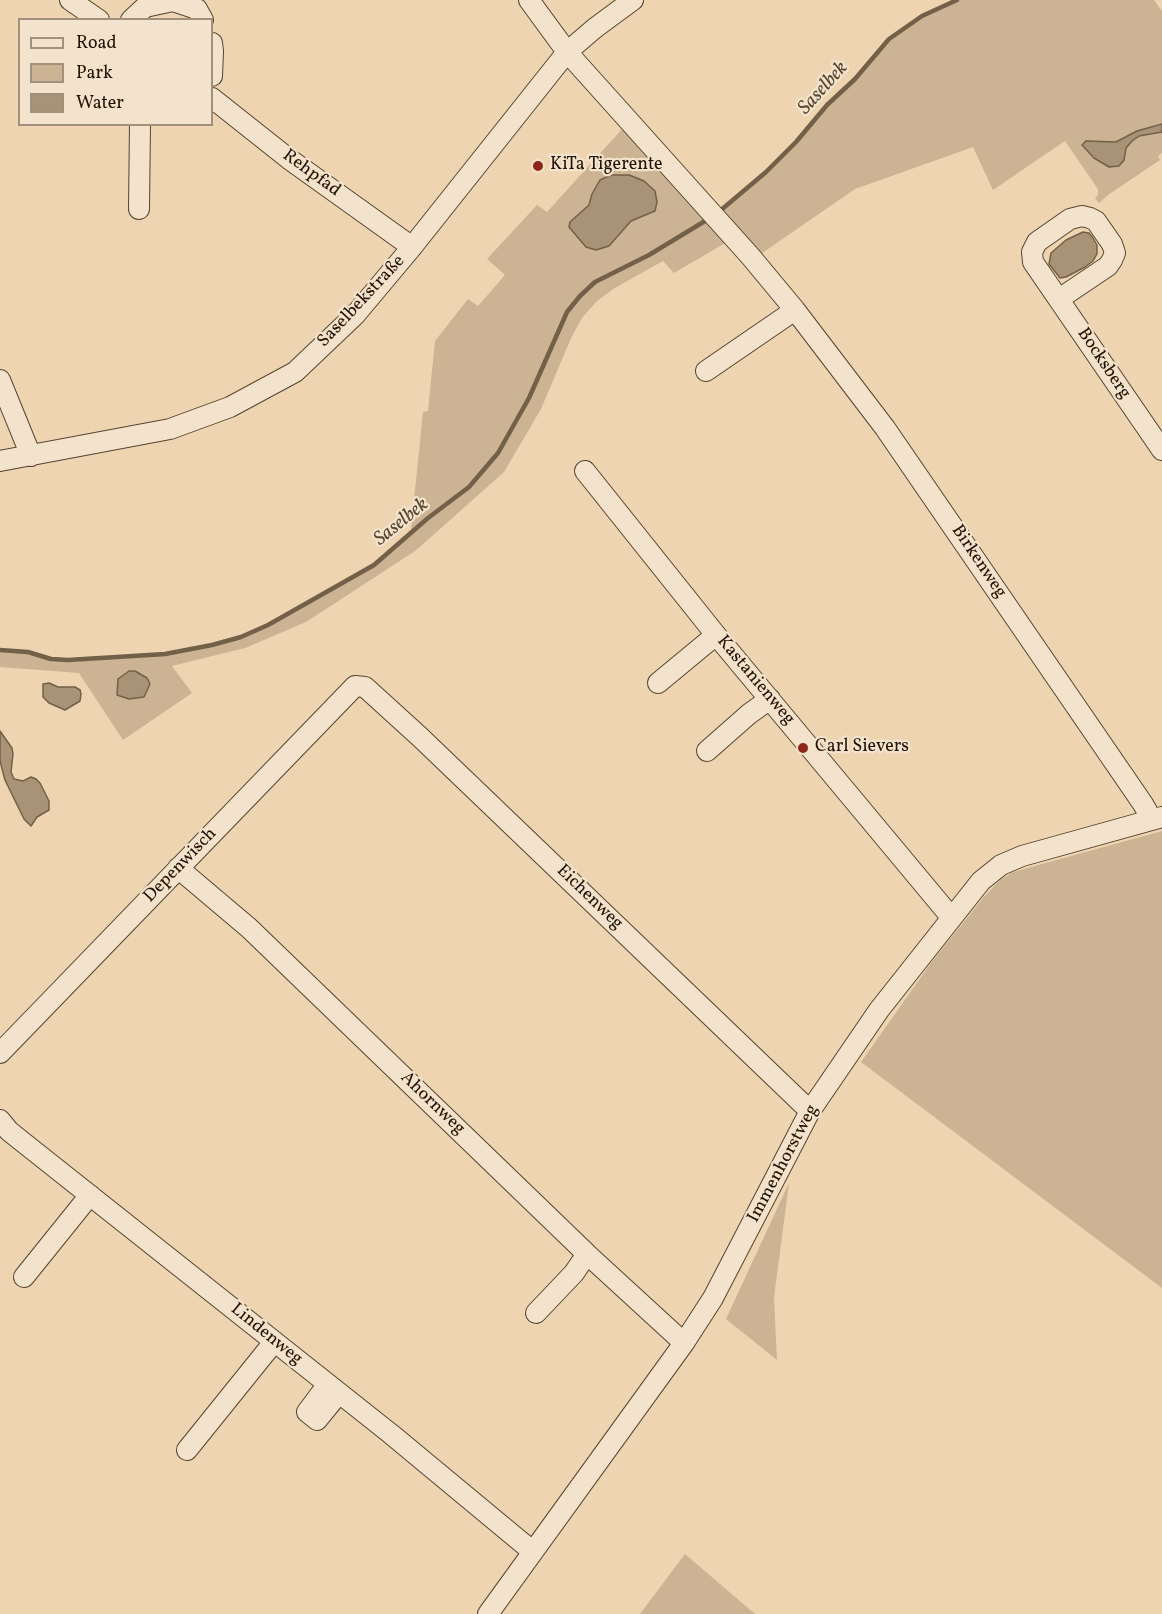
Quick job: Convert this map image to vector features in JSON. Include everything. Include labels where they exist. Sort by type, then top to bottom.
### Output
[{"type":"street","points":[[70,0],[96,18]]},
{"type":"street","name":"Birkenweg","points":[[529,0],[567,52],[795,309],[898,447],[1143,804],[1157,819]]},
{"type":"street","name":"Saselbekstraße","points":[[0,461],[170,429],[230,407],[295,372],[355,315],[567,52],[633,0]]},
{"type":"street","points":[[133,18],[145,7],[173,1],[201,10]]},
{"type":"street","name":"Rehpfad","points":[[213,99],[289,159],[412,247]]},
{"type":"street","points":[[139,209],[140,126]]},
{"type":"street","name":"Bocksberg","points":[[1059,299],[1108,266],[1115,253],[1112,244],[1096,221],[1090,218],[1082,216],[1070,219],[1037,242],[1032,252],[1033,262],[1059,299],[1155,423],[1162,450]]},
{"type":"street","points":[[706,371],[795,309]]},
{"type":"street","points":[[0,380],[31,456]]},
{"type":"street","name":"Kastanienweg","points":[[585,471],[716,635],[951,917]]},
{"type":"street","points":[[658,683],[716,635]]},
{"type":"street","name":"Depenwisch","points":[[0,1053],[354,686],[365,687]]},
{"type":"street","name":"Eichenweg","points":[[365,687],[490,803],[810,1111]]},
{"type":"street","points":[[707,751],[770,699]]},
{"type":"street","name":"Immenhorstweg","points":[[488,1614],[684,1343],[713,1298],[810,1111],[879,1010],[981,881],[1001,865],[1022,856],[1157,819]]},
{"type":"street","name":"Ahornweg","points":[[178,868],[249,928],[587,1254],[684,1343]]},
{"type":"street","name":"Lindenweg","points":[[3,1131],[90,1195],[391,1434],[532,1551]]},
{"type":"street","points":[[24,1277],[90,1195]]},
{"type":"street","points":[[536,1313],[574,1273],[587,1254]]},
{"type":"street","points":[[187,1450],[274,1342]]},
{"type":"green space","points":[[957,0],[1154,0],[1162,11],[1162,153],[1158,156],[1160,160],[1099,203],[1095,198],[1098,195],[1098,189],[1065,141],[993,190],[973,147],[855,189],[755,258],[727,242],[674,273],[663,261],[613,289],[596,302],[582,318],[541,409],[504,472],[431,537],[415,551],[306,622],[245,648],[172,666],[192,693],[123,740],[79,673],[0,667],[0,650],[20,651],[51,659],[68,660],[165,654],[212,645],[241,637],[268,625],[374,565],[411,530],[423,412],[428,411],[435,341],[468,299],[478,306],[505,275],[487,259],[537,205],[547,212],[624,127],[721,210],[766,172],[796,142],[889,39],[922,16]]},
{"type":"green space","points":[[1162,831],[1162,1288],[861,1062],[931,963],[1000,880],[1013,872]]},
{"type":"green space","points":[[789,1183],[774,1297],[777,1360],[726,1319]]},
{"type":"green space","points":[[685,1554],[755,1614],[640,1614]]},
{"type":"water","points":[[1162,124],[1162,132],[1139,136],[1132,141],[1126,148],[1124,160],[1119,166],[1109,167],[1094,158],[1082,145],[1086,141],[1116,142],[1137,131]]},
{"type":"water","points":[[611,175],[629,175],[644,181],[655,191],[657,202],[655,211],[631,221],[609,246],[596,250],[586,247],[569,227],[570,222],[589,205],[600,180]]},
{"type":"water","points":[[1083,232],[1089,233],[1093,238],[1097,245],[1097,254],[1093,261],[1085,267],[1060,278],[1049,264],[1051,253],[1066,240]]},
{"type":"water","points":[[129,671],[135,671],[147,678],[150,684],[144,697],[129,699],[117,695],[118,679]]},
{"type":"water","points":[[49,683],[58,687],[75,687],[80,690],[80,701],[65,710],[49,703],[43,697],[43,684]]},
{"type":"water","points":[[0,731],[12,748],[11,772],[14,779],[23,781],[31,777],[36,779],[49,801],[49,810],[37,817],[31,826],[24,819],[5,780],[0,761]]},
{"type":"waterway","name":"Saselbek","points":[[721,210],[766,172],[796,142],[889,39],[922,16],[957,0]]},
{"type":"waterway","name":"Saselbek","points":[[0,650],[28,652],[51,659],[68,660],[165,654],[212,645],[241,637],[268,625],[374,565],[428,518],[469,487],[498,453],[529,398],[567,312],[580,296],[595,282],[649,255],[705,221]]},
{"type":"place","name":"KiTa Tigerente","points":[[538,166]]},
{"type":"place","name":"Carl Sievers","points":[[803,748]]}]
